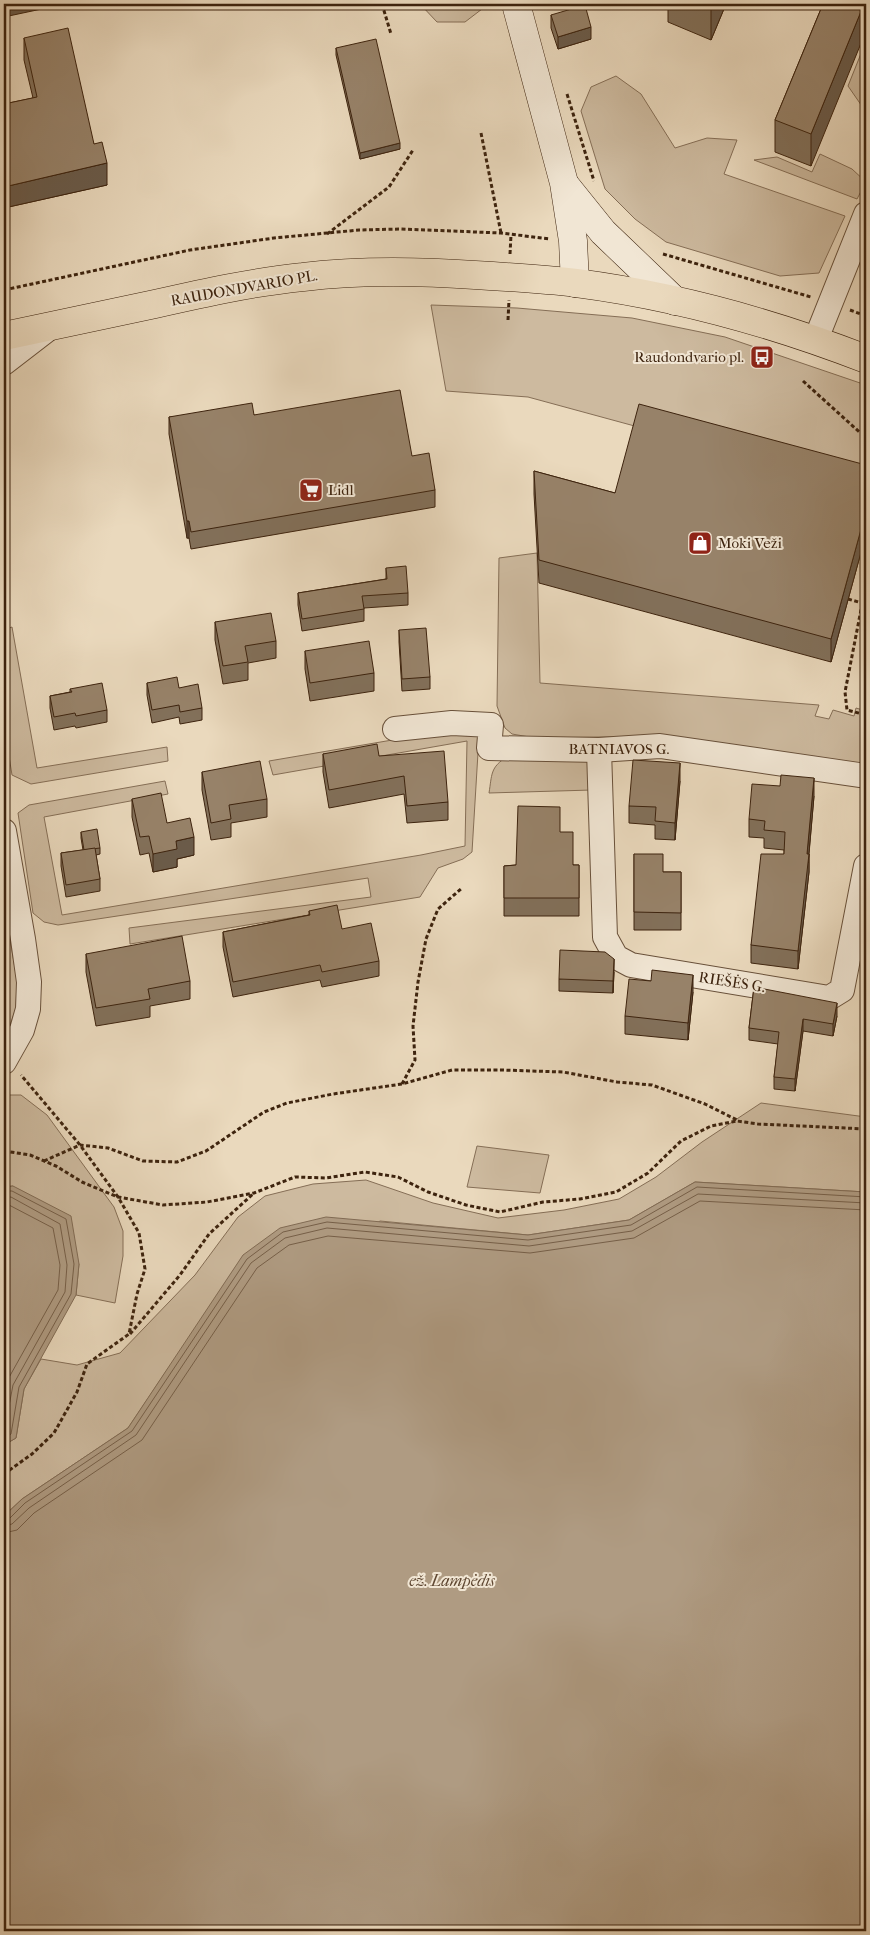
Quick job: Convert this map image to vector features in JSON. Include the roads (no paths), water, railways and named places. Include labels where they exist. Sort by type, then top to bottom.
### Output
[{"type":"main road","points":[[516,4],[564,184],[573,242],[574,283]]},
{"type":"main road","points":[[564,184],[603,232],[675,301]]},
{"type":"main road","name":"RAUDONDVARIO PL.","points":[[4,336],[225,289],[305,276],[362,272],[434,272],[574,283],[675,301],[742,317],[816,339],[866,359]]},
{"type":"street","points":[[816,339],[866,214]]},
{"type":"street","points":[[4,362],[53,325]]},
{"type":"street","name":"BATNIAVOS G.","points":[[395,729],[452,723],[491,725],[488,748],[599,750],[660,746],[866,776]]},
{"type":"street","name":"RIEŠĖS G.","points":[[599,750],[605,937],[616,957],[631,965],[829,998],[842,990],[866,866]]},
{"type":"street","points":[[4,831],[10,899],[29,982],[28,1008],[22,1030],[5,1061]]},
{"type":"water","name":"ež. Lampėdis","points":[[695,1182],[866,1192],[866,1931],[4,1931],[4,1516],[22,1499],[128,1428],[243,1255],[280,1228],[326,1217],[528,1235],[629,1220]]},
{"type":"water","points":[[13,1186],[71,1216],[79,1264],[76,1295],[24,1389],[16,1438],[4,1445],[4,1187]]},
{"type":"place","name":"Raudondvario pl.","points":[[762,357]]},
{"type":"place","name":"Lidl","points":[[311,490]]},
{"type":"place","name":"Moki Veži","points":[[700,543]]}]
